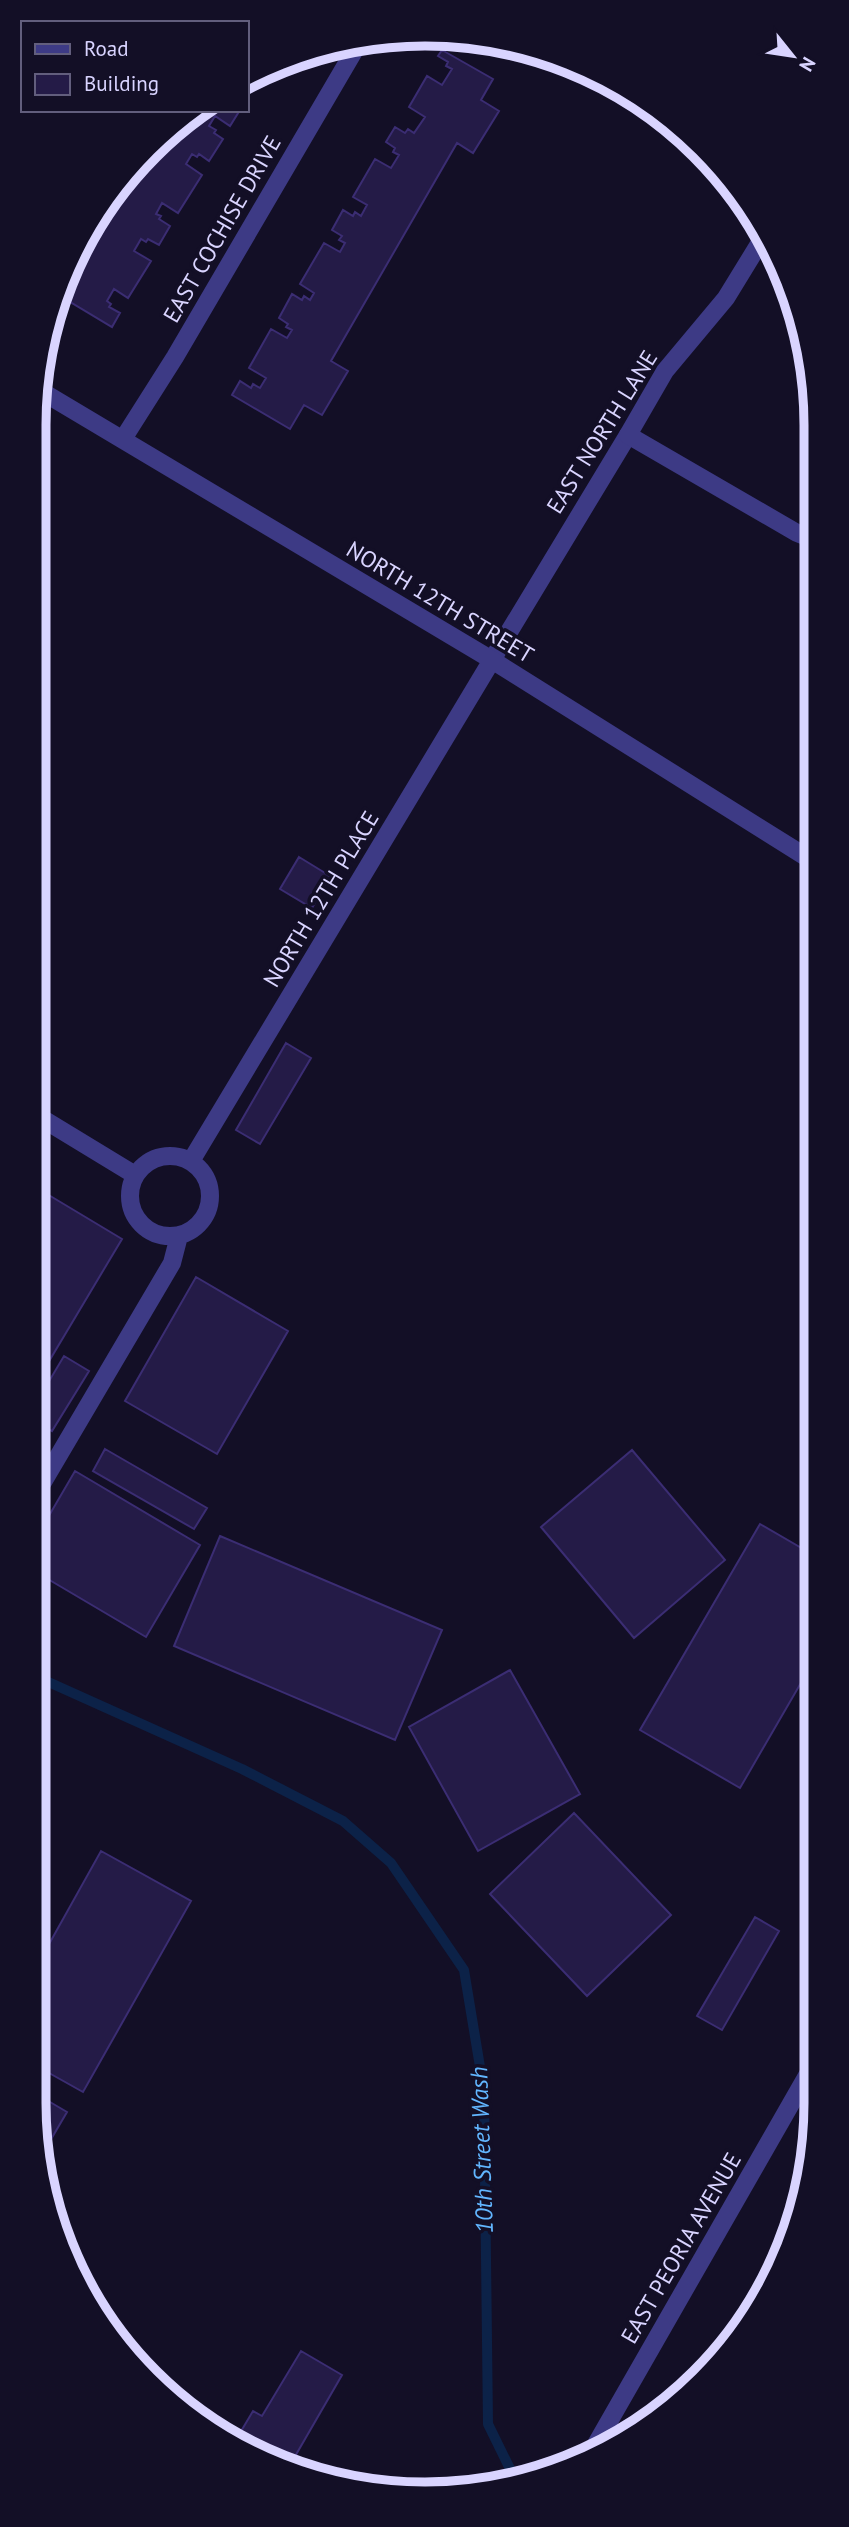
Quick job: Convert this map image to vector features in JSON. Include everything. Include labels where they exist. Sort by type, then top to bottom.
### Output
[{"type":"street","name":"EAST COCHISE DRIVE","points":[[123,439],[175,357],[353,53]]},
{"type":"street","name":"EAST NORTH LANE","points":[[492,660],[665,371],[726,298],[758,245]]},
{"type":"street","name":"NORTH 12TH STREET","points":[[47,394],[492,660],[804,856]]},
{"type":"street","points":[[628,435],[804,536]]},
{"type":"street","name":"NORTH 12TH PLACE","points":[[191,1161],[492,660]]},
{"type":"street","points":[[46,1121],[135,1175]]},
{"type":"street","points":[[167,1156],[191,1161],[201,1170],[208,1182],[208,1209],[202,1221],[192,1231],[179,1236],[152,1234],[141,1226],[133,1215],[129,1201],[135,1175],[143,1165],[154,1159],[167,1156]]},
{"type":"street","points":[[46,1477],[172,1264],[179,1236]]},
{"type":"street","name":"EAST PEORIA AVENUE","points":[[599,2438],[804,2081]]},
{"type":"building","points":[[442,50],[493,79],[481,100],[499,111],[473,153],[457,143],[331,361],[348,371],[322,415],[304,405],[290,429],[232,395],[240,381],[251,388],[253,384],[260,388],[266,378],[249,368],[271,329],[287,338],[292,330],[279,318],[292,294],[302,300],[304,296],[310,300],[314,293],[300,284],[324,243],[340,252],[345,243],[339,240],[342,236],[332,230],[343,210],[353,216],[355,212],[361,216],[367,205],[353,197],[375,159],[391,168],[399,155],[393,152],[395,148],[386,142],[395,127],[405,133],[408,129],[414,133],[425,117],[409,107],[427,76],[442,85],[452,69],[446,66],[448,62],[438,56]]},
{"type":"building","points":[[210,112],[239,112],[230,126],[215,116],[209,126],[223,139],[209,161],[199,154],[197,157],[192,154],[186,164],[202,175],[178,213],[162,203],[156,214],[170,226],[159,245],[148,239],[146,242],[141,239],[134,251],[151,261],[128,298],[114,289],[107,301],[111,304],[109,307],[120,313],[112,327],[67,300],[74,279],[96,235],[124,194],[175,140]]},
{"type":"building","points":[[299,857],[330,876],[312,908],[280,889]]},
{"type":"building","points":[[286,1043],[311,1058],[260,1144],[236,1130]]},
{"type":"building","points":[[46,1193],[122,1239],[46,1366]]},
{"type":"building","points":[[196,1277],[288,1331],[217,1454],[125,1401]]},
{"type":"building","points":[[64,1356],[89,1371],[52,1431],[46,1427],[46,1386]]},
{"type":"building","points":[[105,1449],[207,1508],[194,1529],[93,1471]]},
{"type":"building","points":[[632,1450],[725,1560],[634,1638],[541,1527]]},
{"type":"building","points":[[75,1471],[200,1545],[146,1637],[46,1578],[46,1521]]},
{"type":"building","points":[[760,1524],[804,1550],[804,1678],[740,1788],[640,1730]]},
{"type":"building","points":[[220,1536],[442,1630],[395,1740],[174,1646]]},
{"type":"building","points":[[510,1670],[580,1794],[478,1851],[409,1727]]},
{"type":"building","points":[[574,1813],[671,1915],[587,1996],[490,1894]]},
{"type":"building","points":[[101,1851],[191,1901],[83,2092],[46,2071],[46,1950]]},
{"type":"building","points":[[755,1917],[779,1931],[722,2030],[697,2016]]},
{"type":"building","points":[[46,2100],[67,2112],[48,2144]]},
{"type":"building","points":[[301,2351],[342,2375],[294,2458],[240,2433],[253,2411],[262,2416]]},
{"type":"waterway","name":"10th Street Wash","points":[[46,1681],[242,1769],[343,1821],[391,1863],[464,1970],[484,2091],[488,2424],[511,2471]]}]
